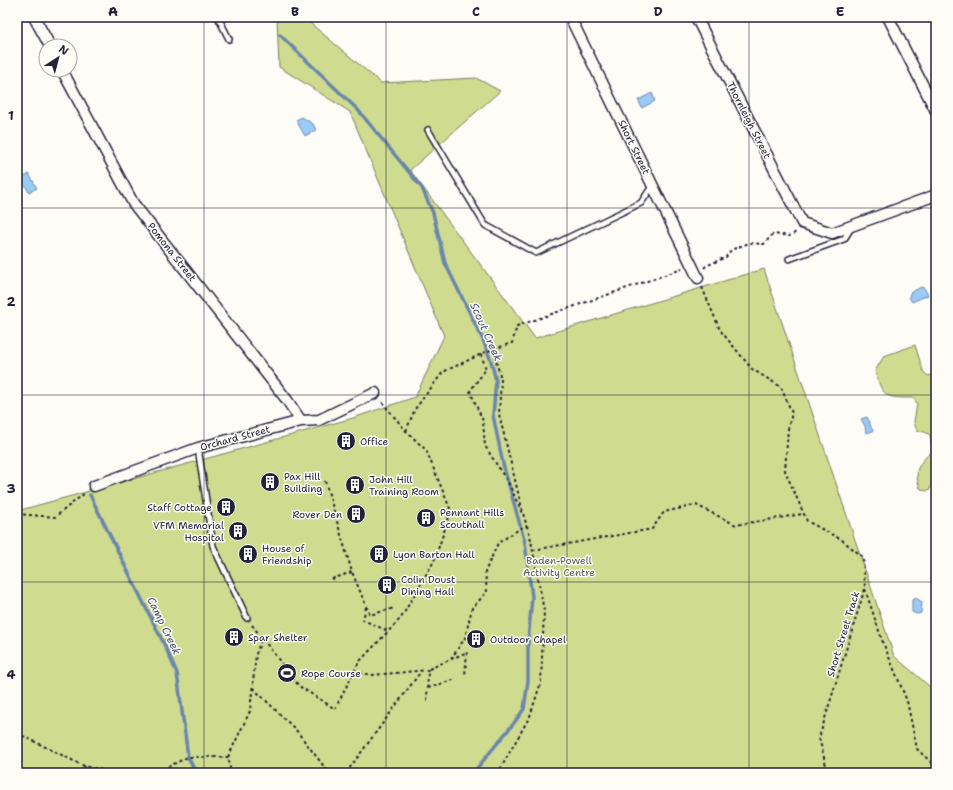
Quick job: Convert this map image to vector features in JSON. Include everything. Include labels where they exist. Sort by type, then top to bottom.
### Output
[{"type":"street","points":[[34,17],[46,38]]},
{"type":"street","name":"Short Street","points":[[570,17],[698,278]]},
{"type":"street","name":"Thornleigh Street","points":[[696,17],[802,223]]},
{"type":"street","points":[[888,17],[936,111]]},
{"type":"street","name":"Pomona Street","points":[[66,78],[133,202],[301,421]]},
{"type":"street","points":[[802,223],[832,233],[936,195]]},
{"type":"street","name":"Orchard Street","points":[[94,486],[198,448],[301,421],[318,420],[375,393]]},
{"type":"lane","points":[[218,17],[229,39]]},
{"type":"lane","points":[[428,130],[485,225],[536,253],[641,203],[653,184]]},
{"type":"lane","points":[[789,259],[844,239],[853,225]]},
{"type":"lane","points":[[198,448],[213,546],[247,618]]},
{"type":"path","points":[[706,266],[726,258],[731,250],[749,243],[764,244],[773,234],[791,236],[796,234],[802,223]]},
{"type":"path","points":[[406,431],[415,409],[443,372],[481,354],[512,343],[517,326],[693,266]]},
{"type":"path","name":"Short Street Track","points":[[698,278],[720,330],[752,369],[781,387],[792,413],[788,429],[785,471],[807,521],[842,540],[863,557],[865,588],[819,738],[828,773]]},
{"type":"path","points":[[493,350],[501,379],[499,414],[533,550],[544,611],[541,682],[530,716],[498,773]]},
{"type":"path","points":[[481,354],[486,369],[470,391],[483,421],[485,446],[509,484],[524,517]]},
{"type":"path","points":[[247,618],[299,686],[335,710],[358,662],[401,618],[434,561],[451,510],[426,450],[406,431],[375,393]]},
{"type":"path","points":[[325,480],[352,572],[370,615],[394,608]]},
{"type":"path","points":[[17,514],[55,517],[94,486]]},
{"type":"path","points":[[533,550],[652,529],[664,512],[696,505],[736,525],[803,514]]},
{"type":"path","points":[[451,659],[465,638],[472,608],[487,592],[485,572],[498,543],[521,528],[527,526]]},
{"type":"path","points":[[332,579],[352,572]]},
{"type":"path","points":[[865,588],[882,640],[906,701],[917,750],[936,766]]},
{"type":"path","points":[[366,606],[364,620],[388,631]]},
{"type":"path","points":[[231,773],[228,757],[250,711],[256,654],[262,637]]},
{"type":"path","points":[[354,672],[373,675],[428,670],[467,652],[465,675]]},
{"type":"path","points":[[346,773],[422,670]]},
{"type":"path","points":[[427,701],[428,670]]},
{"type":"path","points":[[428,688],[456,679]]},
{"type":"path","points":[[253,688],[296,730],[329,773]]},
{"type":"path","points":[[17,734],[84,766],[117,773]]},
{"type":"path","points":[[139,773],[157,772],[188,757],[228,757]]},
{"type":"path","points":[[84,766],[88,773]]},
{"type":"green space","name":"Baden-Powell Activity Centre","points":[[277,17],[303,17],[381,83],[476,78],[500,91],[410,170],[535,338],[764,269],[894,656],[936,692],[936,773],[17,773],[17,511],[353,418],[415,397],[444,336],[350,112],[279,67]]},
{"type":"green space","points":[[915,345],[923,371],[928,376],[936,374],[936,472],[930,489],[926,491],[920,488],[917,471],[921,463],[932,451],[930,435],[925,432],[917,431],[914,422],[917,404],[914,398],[898,398],[887,395],[881,387],[875,371],[884,356]]},
{"type":"water","points":[[652,93],[655,101],[642,108],[638,100]]},
{"type":"water","points":[[302,117],[313,124],[316,130],[305,136],[296,120]]},
{"type":"water","points":[[29,174],[37,188],[29,192],[21,179]]},
{"type":"water","points":[[921,287],[924,288],[928,295],[912,302],[909,297],[910,293]]},
{"type":"water","points":[[867,417],[873,431],[866,433],[865,426],[861,419]]},
{"type":"water","points":[[916,598],[922,602],[921,613],[917,614],[912,612],[912,600]]},
{"type":"waterway","name":"Scout Creek","points":[[280,35],[358,110],[422,188],[433,213],[445,263],[483,340],[491,361],[496,381],[493,415],[503,464],[525,543],[532,597],[528,641],[528,681],[524,709],[473,773]]},
{"type":"waterway","name":"Camp Creek","points":[[90,495],[177,673],[188,757],[196,773]]},
{"type":"place","name":"Office","points":[[346,441]]},
{"type":"place","name":"Pax Hill Building","points":[[270,482]]},
{"type":"place","name":"John Hill Training Room","points":[[355,485]]},
{"type":"place","name":"Staff Cottage","points":[[226,507]]},
{"type":"place","name":"Rover Den","points":[[356,514]]},
{"type":"place","name":"Pennant Hills Scouthall","points":[[426,518]]},
{"type":"place","name":"VFM Memorial Hospital","points":[[238,531]]},
{"type":"place","name":"House of Friendship","points":[[248,554]]},
{"type":"place","name":"Lyon Barton Hall","points":[[379,554]]},
{"type":"place","name":"Colin Doust Dining Hall","points":[[387,585]]},
{"type":"place","name":"Spar Shelter","points":[[234,637]]},
{"type":"place","name":"Outdoor Chapel","points":[[476,639]]},
{"type":"place","name":"Rope Course","points":[[287,673]]}]
